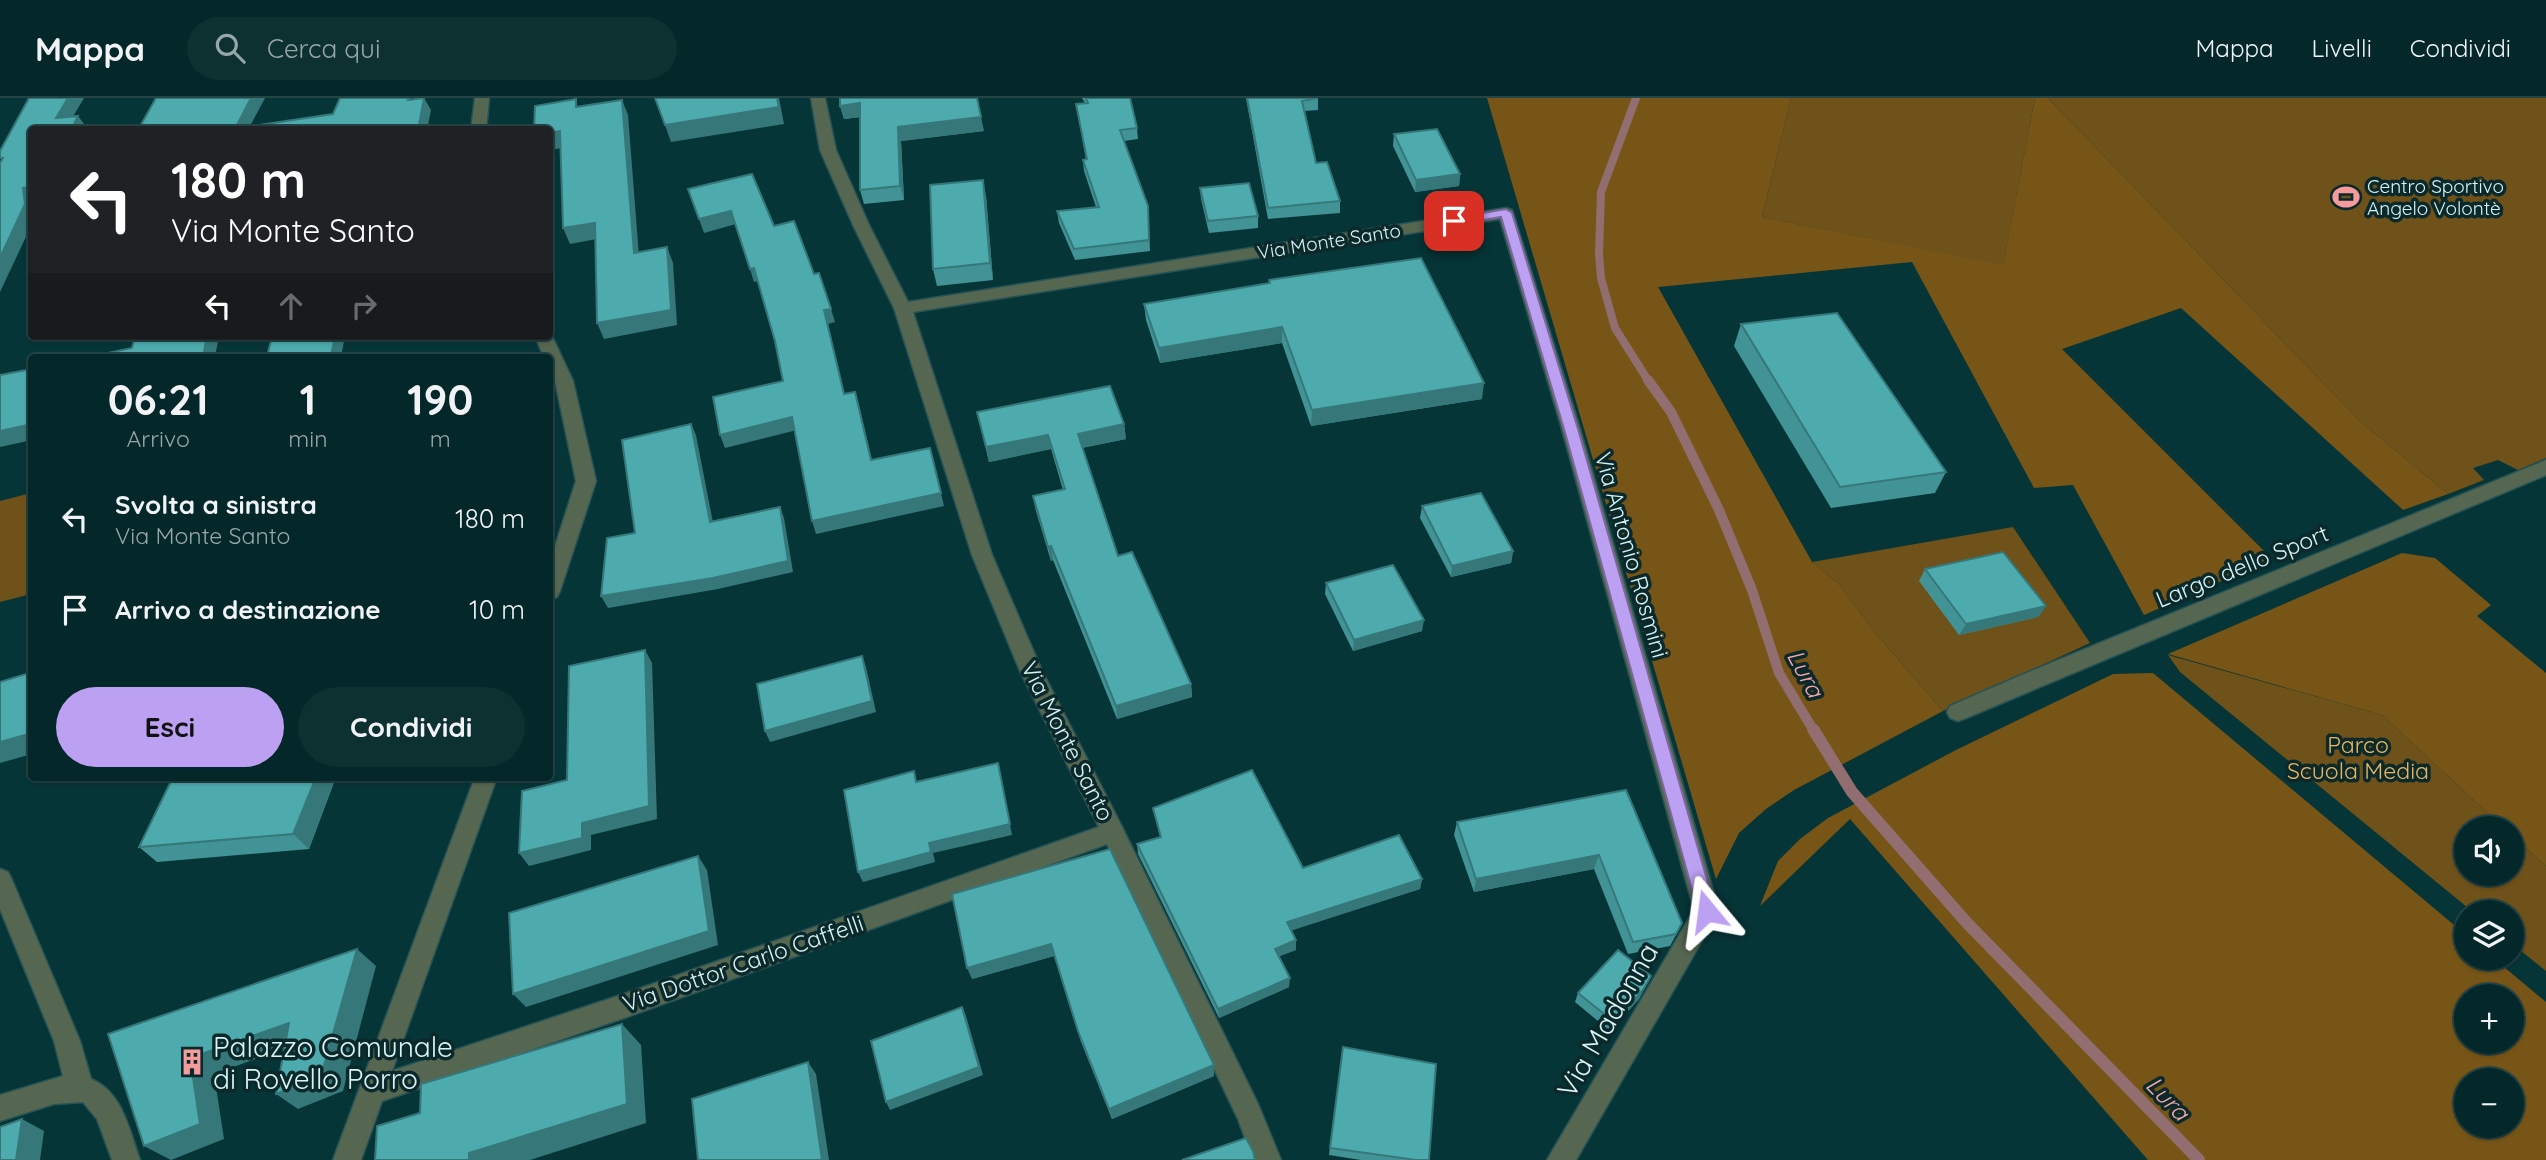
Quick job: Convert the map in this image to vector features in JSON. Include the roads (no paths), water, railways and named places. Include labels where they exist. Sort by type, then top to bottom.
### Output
[{"type":"street","points":[[478,126],[482,98]]},
{"type":"street","name":"Via Monte Santo","points":[[818,98],[828,150],[861,225],[903,308],[982,555],[1031,671],[1114,832],[1249,1113],[1267,1160]]},
{"type":"street","name":"Via Monte Santo","points":[[903,308],[1506,213]]},
{"type":"street","name":"Via Antonio Rosmini","points":[[1506,213],[1571,429],[1707,911]]},
{"type":"street","points":[[553,356],[564,381],[586,481],[553,582]]},
{"type":"street","name":"Largo dello Sport","points":[[1958,712],[2125,639],[2400,529],[2546,467]]},
{"type":"street","points":[[347,1160],[485,781]]},
{"type":"street","name":"Via Dottor Carlo Caffelli","points":[[372,1091],[624,1006],[1114,832]]},
{"type":"street","points":[[0,880],[67,1041],[80,1089]]},
{"type":"street","name":"Via Madonna","points":[[1561,1160],[1707,911]]},
{"type":"street","points":[[0,1108],[64,1088],[80,1089],[102,1101],[126,1160]]},
{"type":"waterway","name":"Lura","points":[[1636,98],[1601,192],[1599,254],[1601,278],[1615,328],[1649,382]]},
{"type":"waterway","name":"Lura","points":[[1648,380],[1671,412],[1719,510],[1752,590],[1779,673],[1814,731]]},
{"type":"waterway","name":"Lura","points":[[1813,729],[1852,792],[1967,923],[2199,1160]]},
{"type":"place","name":"Centro Sportivo Angelo Volontè","points":[[2346,197]]},
{"type":"place","name":"Palazzo Comunale di Rovello Porro","points":[[192,1062]]},
{"type":"park label","name":"Parco Scuola Media","points":[[2358,757]]}]
